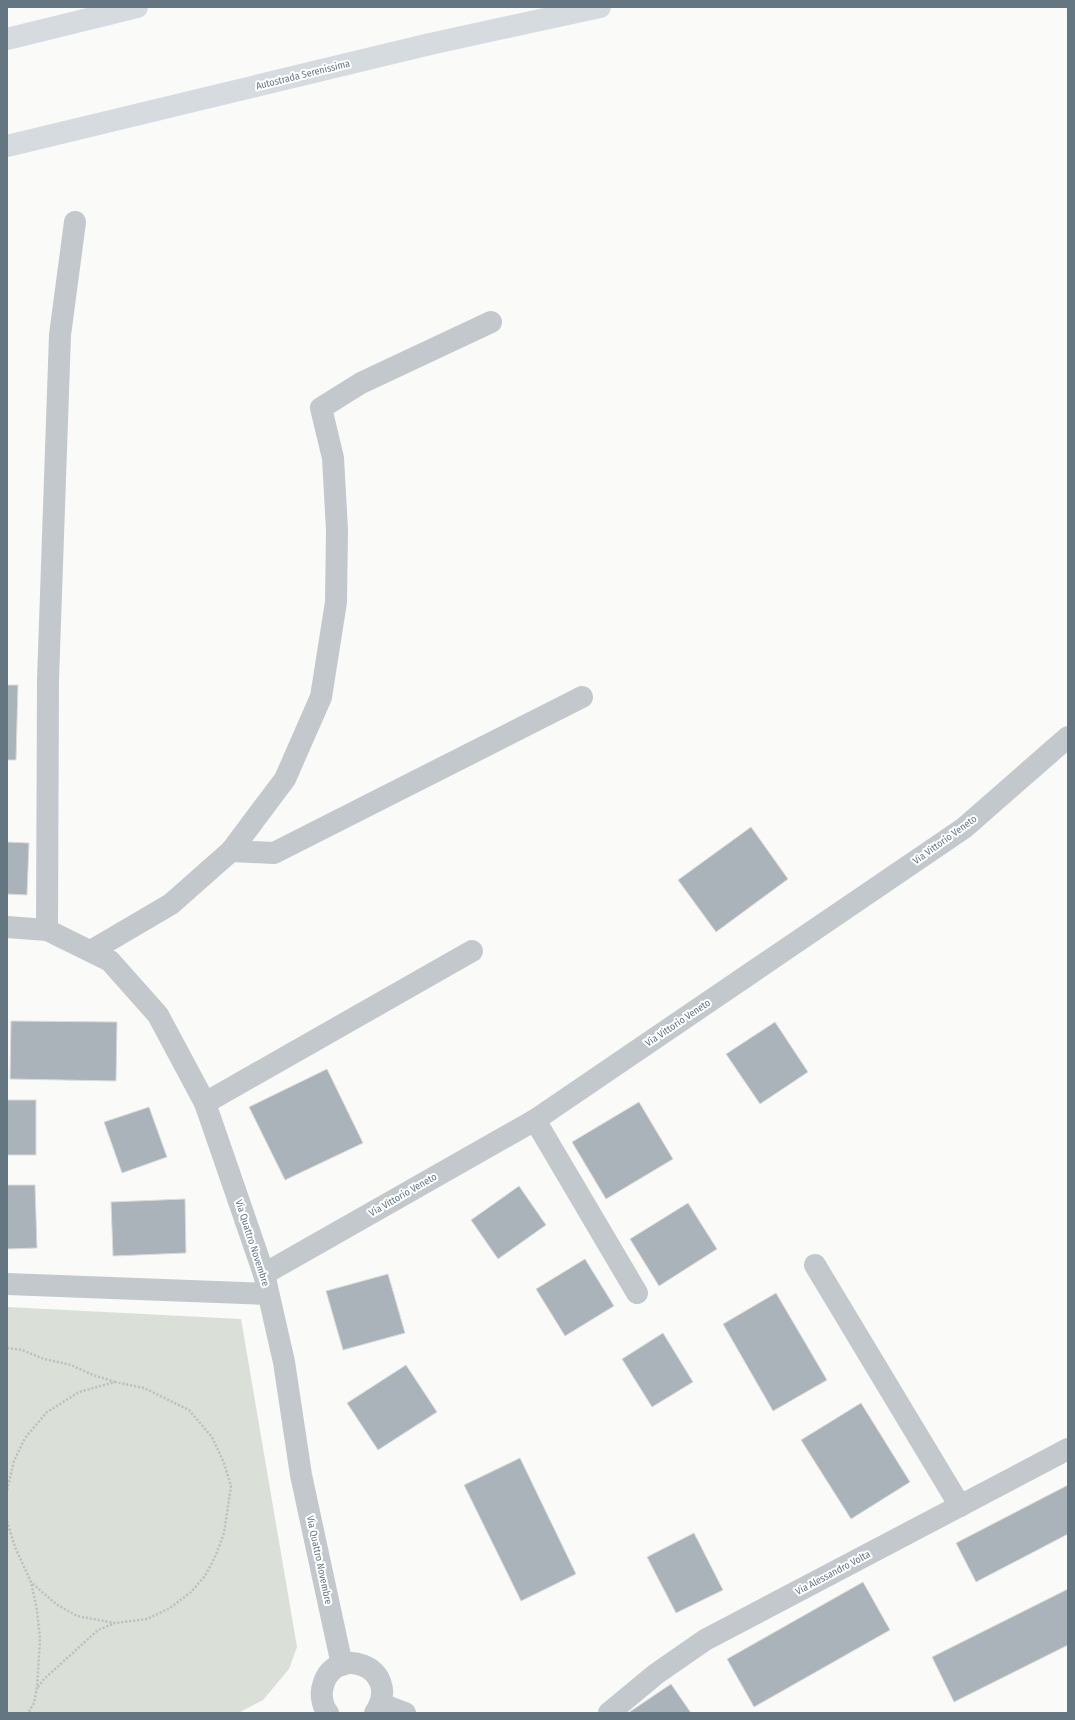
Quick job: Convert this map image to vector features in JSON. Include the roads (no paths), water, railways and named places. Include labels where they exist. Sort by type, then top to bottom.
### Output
[{"type":"highway","points":[[7,39],[137,7]]},
{"type":"highway","name":"Autostrada Serenissima","points":[[7,146],[430,44],[600,7]]},
{"type":"street","points":[[47,930],[48,680],[60,335],[75,222]]},
{"type":"street","points":[[91,951],[171,904],[231,851],[285,779],[321,697],[336,602],[337,530],[333,458],[321,408],[361,383],[490,322]]},
{"type":"street","points":[[231,851],[274,853],[582,697]]},
{"type":"street","name":"Via Vittorio Veneto","points":[[266,1284],[535,1120],[964,828],[1068,737]]},
{"type":"street","name":"Via Quattro Novembre","points":[[7,927],[47,930],[110,960],[158,1015],[205,1103],[266,1284],[284,1362],[301,1475],[342,1664]]},
{"type":"street","points":[[205,1103],[472,951]]},
{"type":"street","points":[[535,1120],[637,1293]]},
{"type":"street","points":[[815,1265],[960,1506]]},
{"type":"street","points":[[7,1284],[266,1284]]},
{"type":"street","name":"Via Alessandro Volta","points":[[609,1713],[656,1674],[705,1640],[1068,1449]]},
{"type":"street","points":[[324,1712],[321,1696],[324,1680],[334,1668],[342,1664],[358,1663],[368,1667],[378,1677],[383,1691],[378,1708],[405,1713]]}]
